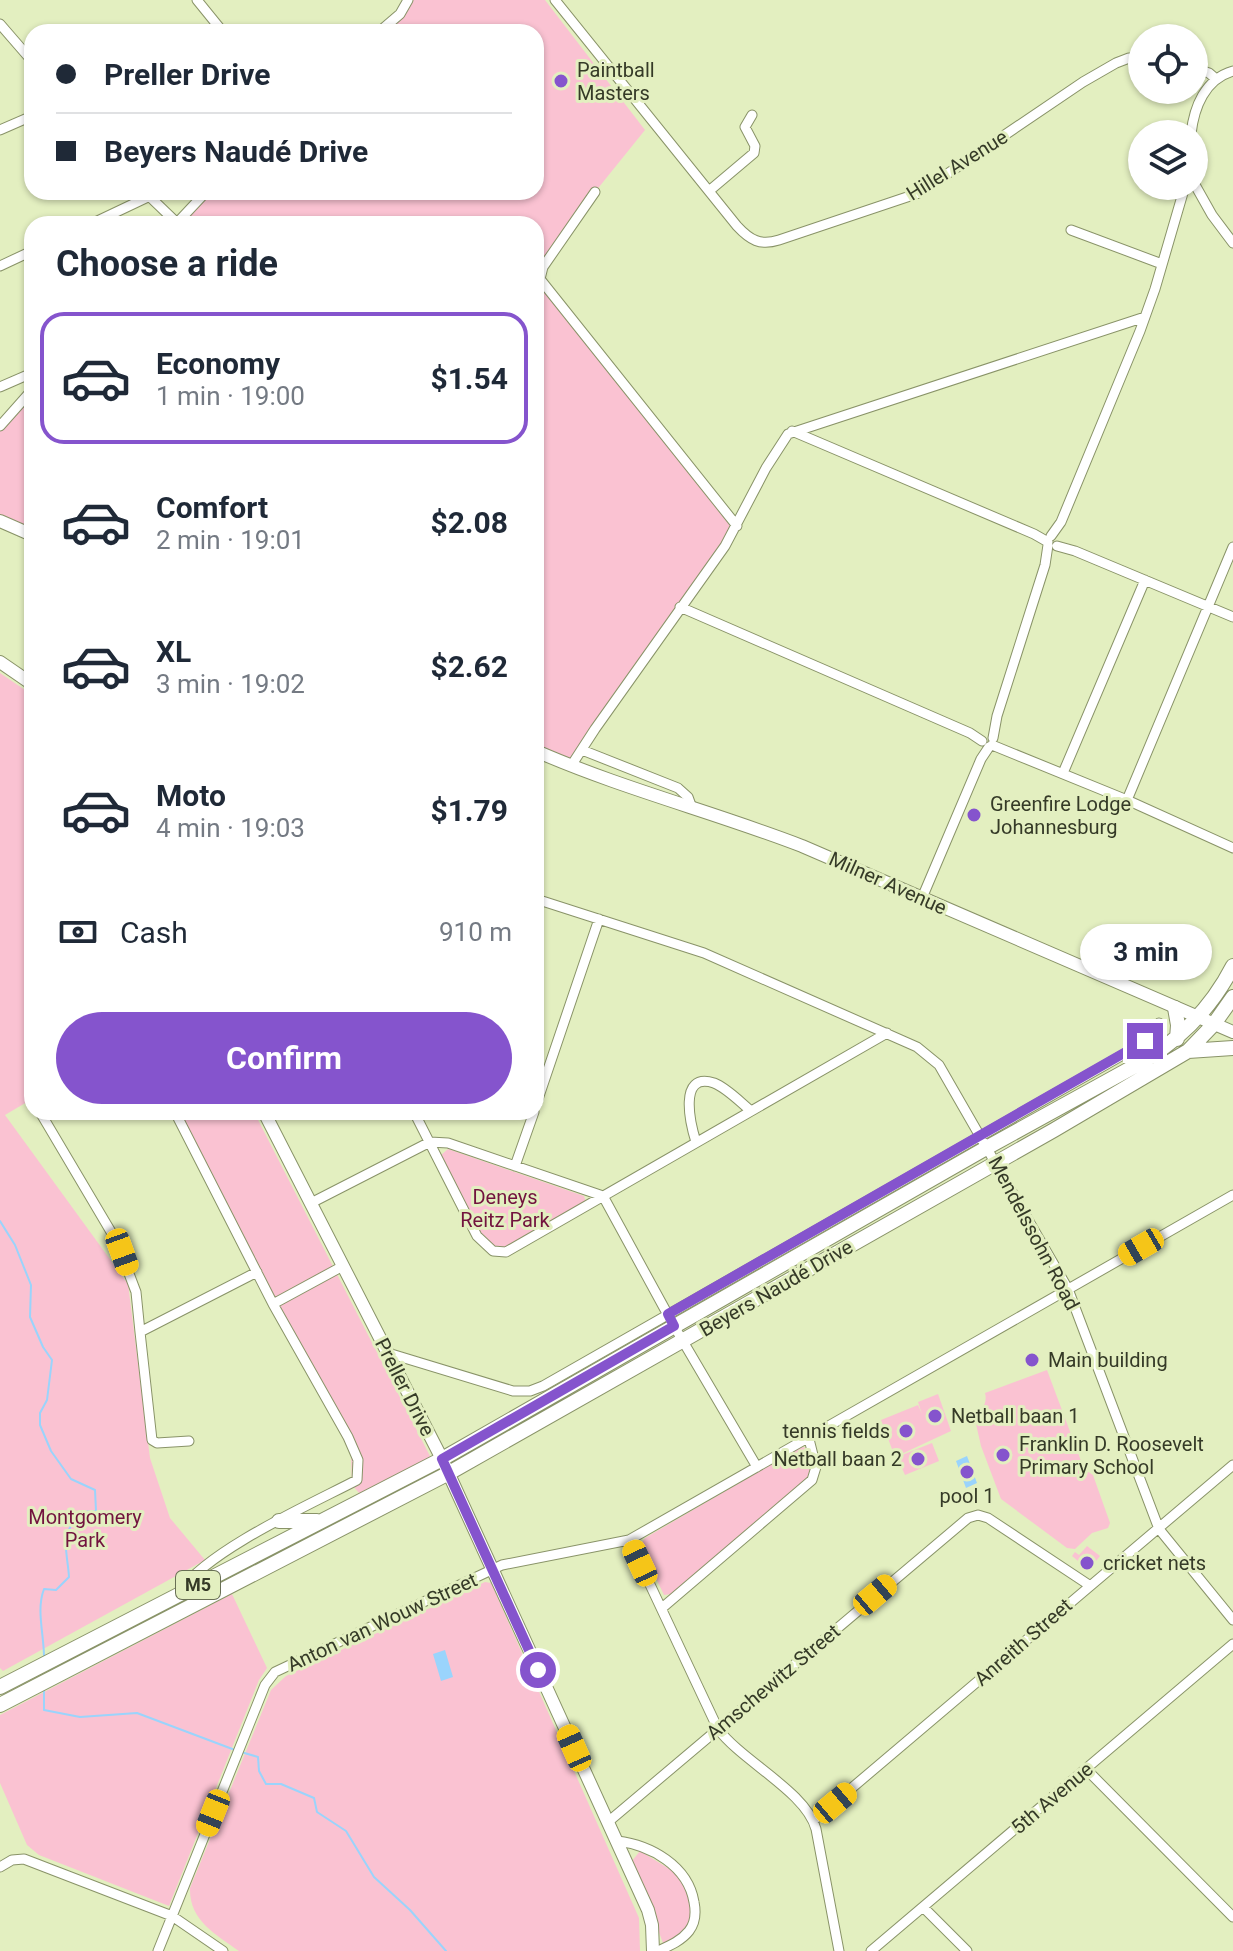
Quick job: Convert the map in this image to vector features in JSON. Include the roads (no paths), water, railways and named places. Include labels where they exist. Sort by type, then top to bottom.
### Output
[{"type":"main road","points":[[0,521],[24,532]]},
{"type":"main road","points":[[0,662],[24,678]]},
{"type":"main road","name":"Milner Avenue","points":[[544,754],[802,846],[1233,1032]]},
{"type":"main road","name":"Beyers Naudé Drive","points":[[0,1687],[442,1459],[671,1320],[984,1141],[1144,1061],[1177,1039],[1200,1017],[1233,966]]},
{"type":"main road","name":"Beyers Naudé Drive","points":[[0,1705],[449,1473],[996,1162],[1188,1051],[1214,1024],[1233,997]]},
{"type":"main road","points":[[1175,1008],[1177,1039]]},
{"type":"main road","points":[[1188,1051],[1233,1048]]},
{"type":"main road","name":"Preller Drive","points":[[268,1120],[449,1473],[650,1917],[656,1951]]},
{"type":"main road","points":[[279,1521],[321,1521]]},
{"type":"main road","points":[[277,1544],[285,1559]]},
{"type":"main road","points":[[223,1572],[231,1587]]},
{"type":"street","points":[[197,0],[216,24]]},
{"type":"street","points":[[388,24],[400,14],[408,0]]},
{"type":"street","points":[[555,0],[709,191],[754,153],[755,146],[745,127],[752,115]]},
{"type":"street","points":[[0,24],[24,52]]},
{"type":"street","name":"Hillel Avenue","points":[[709,191],[744,234],[759,243],[779,240],[912,197],[1083,82],[1128,58]]},
{"type":"street","points":[[1194,120],[1198,103],[1216,79],[1233,71]]},
{"type":"street","points":[[1208,73],[1216,79]]},
{"type":"street","points":[[0,130],[24,120]]},
{"type":"street","points":[[544,266],[595,192]]},
{"type":"street","points":[[106,216],[137,200]]},
{"type":"street","points":[[154,200],[170,216]]},
{"type":"street","points":[[184,216],[199,200]]},
{"type":"street","points":[[922,898],[988,741],[1053,542],[1145,317],[1181,200]]},
{"type":"street","points":[[1204,200],[1233,243]]},
{"type":"street","points":[[1071,230],[1162,264]]},
{"type":"street","points":[[0,266],[24,255]]},
{"type":"street","points":[[544,285],[737,526]]},
{"type":"street","points":[[571,766],[717,558],[780,443],[792,431],[1145,317]]},
{"type":"street","points":[[0,387],[24,376]]},
{"type":"street","points":[[0,426],[24,399]]},
{"type":"street","points":[[792,431],[1233,617]]},
{"type":"street","points":[[1127,800],[1233,547]]},
{"type":"street","points":[[1063,773],[1145,580]]},
{"type":"street","points":[[680,607],[1233,848]]},
{"type":"street","points":[[582,750],[678,788],[688,797],[692,808]]},
{"type":"street","name":"Mendelssohn Road","points":[[544,902],[704,953],[887,1033],[924,1051],[939,1065],[1068,1289],[1159,1529],[1233,1620]]},
{"type":"street","points":[[544,1081],[599,919]]},
{"type":"street","name":"Beyers Naudé Drive","points":[[984,1141],[1135,1048],[1159,1023]]},
{"type":"street","points":[[418,1120],[477,1236],[493,1251],[502,1253],[887,1033]]},
{"type":"street","points":[[696,1142],[688,1103],[691,1092],[699,1085],[716,1084],[751,1111]]},
{"type":"street","points":[[45,1120],[117,1242],[136,1292],[152,1440],[157,1443],[189,1441]]},
{"type":"street","points":[[179,1120],[273,1304],[343,1266]]},
{"type":"street","points":[[515,1166],[531,1120]]},
{"type":"street","points":[[311,1203],[430,1142],[448,1143],[603,1196],[757,1467]]},
{"type":"street","name":"Anton van Wouw Street","points":[[158,1951],[265,1685],[275,1672],[510,1563],[629,1540],[1233,1195]]},
{"type":"street","points":[[140,1332],[257,1272]]},
{"type":"street","name":"Beyers Naudé Drive","points":[[176,1596],[191,1576],[229,1550],[357,1480],[358,1460],[348,1437],[273,1304]]},
{"type":"street","name":"Beyers Naudé Drive","points":[[388,1353],[524,1392],[543,1386],[671,1320]]},
{"type":"street","points":[[662,1608],[812,1480],[816,1467],[809,1439]]},
{"type":"street","name":"Anreith Street","points":[[814,1820],[1233,1465]]},
{"type":"street","name":"Amschewitz Street","points":[[608,1822],[962,1521],[978,1515],[995,1521],[1089,1585]]},
{"type":"street","points":[[629,1540],[718,1729],[734,1747],[806,1807],[814,1820],[839,1951]]},
{"type":"street","name":"5th Avenue","points":[[871,1951],[1233,1644]]},
{"type":"street","points":[[1086,1769],[1233,1917]]},
{"type":"street","name":"Preller Drive","points":[[617,1841],[642,1845],[675,1867],[689,1882],[695,1922],[686,1934],[656,1951]]},
{"type":"street","points":[[0,1867],[18,1858],[172,1916],[223,1951]]},
{"type":"street","points":[[923,1907],[967,1951]]},
{"type":"water","name":"pool 1","points":[[967,1456],[977,1483],[966,1488],[956,1461]]},
{"type":"water","points":[[445,1650],[453,1677],[441,1681],[433,1654]]},
{"type":"waterway","points":[[0,1221],[15,1245],[31,1285],[30,1317],[52,1360],[40,1425],[51,1451],[71,1479],[95,1490],[96,1511],[82,1512],[67,1535],[69,1577],[56,1590],[44,1589],[40,1614],[44,1657]]},
{"type":"waterway","points":[[44,1691],[44,1710],[80,1717],[137,1713],[235,1750]]},
{"type":"waterway","points":[[241,1752],[258,1757],[259,1771],[266,1784],[281,1784],[314,1798],[317,1812],[346,1831],[374,1877],[410,1910],[446,1951]]},
{"type":"place","name":"Paintball Masters","points":[[561,81]]},
{"type":"place","name":"Greenfire Lodge Johannesburg","points":[[974,815]]},
{"type":"place","name":"Main building","points":[[1032,1360]]},
{"type":"place","name":"Netball baan 1","points":[[935,1416]]},
{"type":"place","name":"tennis fields","points":[[906,1431]]},
{"type":"place","name":"Franklin D. Roosevelt Primary School","points":[[1003,1455]]},
{"type":"place","name":"Netball baan 2","points":[[918,1459]]},
{"type":"place","name":"pool 1","points":[[967,1472]]},
{"type":"place","name":"cricket nets","points":[[1087,1563]]},
{"type":"park label","name":"Deneys Reitz Park","points":[[505,1208]]},
{"type":"park label","name":"Montgomery Park","points":[[85,1528]]}]
